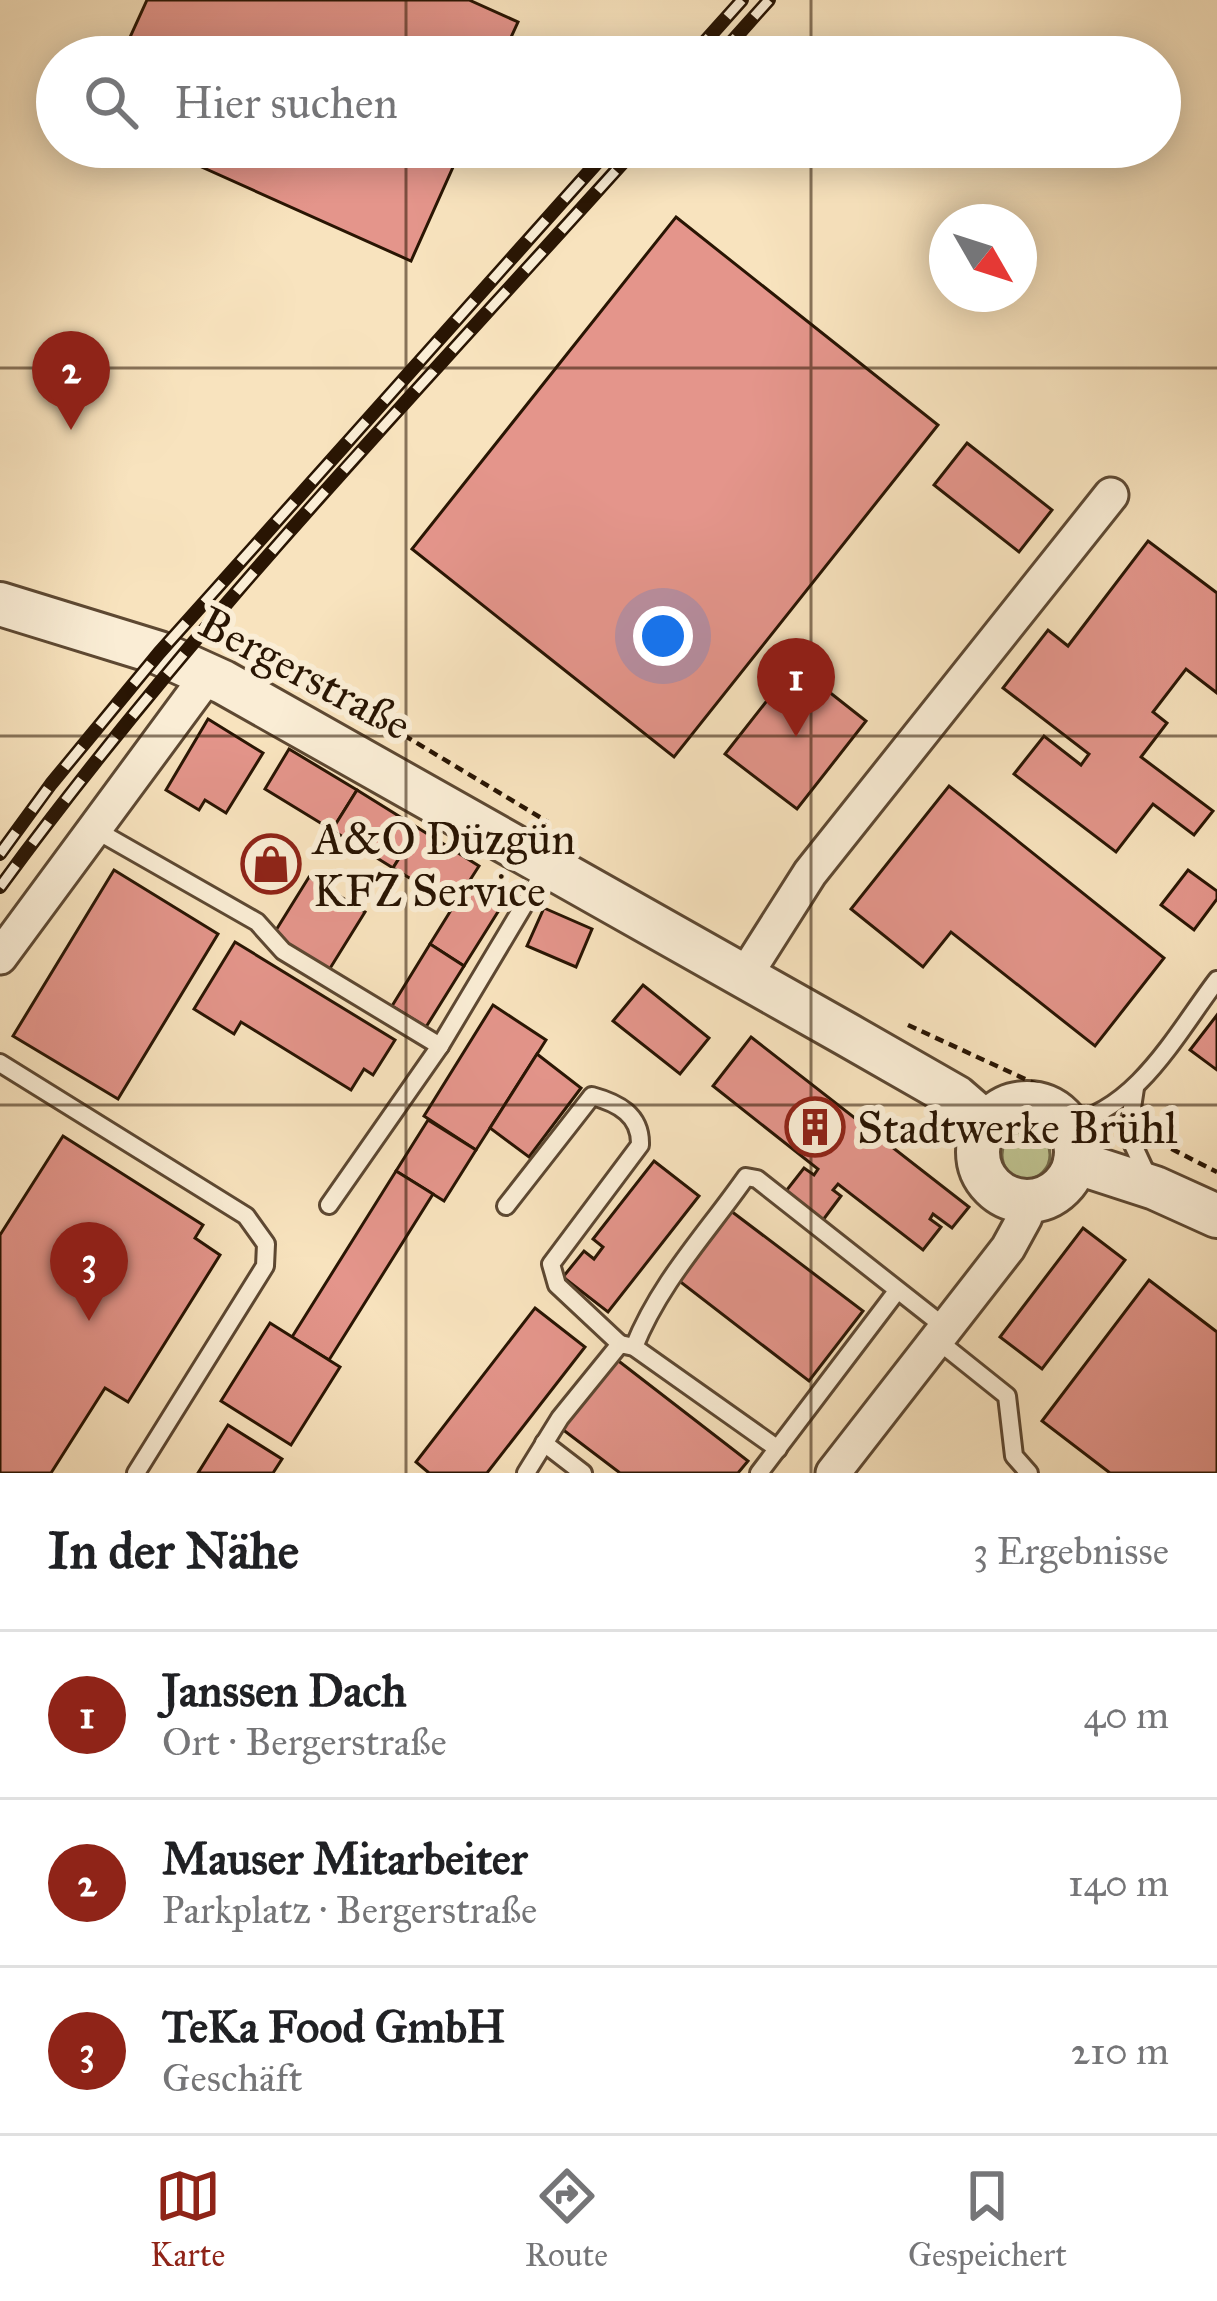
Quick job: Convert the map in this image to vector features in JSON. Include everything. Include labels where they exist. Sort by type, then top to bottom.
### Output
[{"type":"street","points":[[743,977],[810,873],[1112,496]]},
{"type":"street","name":"Bergerstraße","points":[[0,604],[159,652],[208,675],[956,1097],[986,1123]]},
{"type":"street","points":[[0,957],[208,675]]},
{"type":"street","points":[[1071,1143],[1063,1186],[1027,1202],[1009,1199],[994,1189],[982,1175],[977,1157],[986,1123],[1000,1110],[1017,1103],[1036,1103],[1053,1110],[1071,1143],[1217,1216]]},
{"type":"street","points":[[833,1473],[1008,1248],[1025,1217],[1027,1202]]},
{"type":"lane","points":[[93,828],[257,922],[283,951],[440,1046]]},
{"type":"lane","points":[[329,1205],[440,1046],[549,865]]},
{"type":"lane","points":[[1071,1143],[1080,1121],[1135,1088],[1217,980]]},
{"type":"lane","points":[[0,1063],[246,1216],[266,1244],[266,1266],[136,1473]]},
{"type":"lane","points":[[1135,1088],[1128,1134],[1155,1188]]},
{"type":"lane","points":[[506,1206],[592,1096],[614,1101],[633,1118],[640,1145],[551,1264],[557,1285],[627,1346],[778,1449]]},
{"type":"lane","points":[[526,1473],[560,1418],[627,1346],[684,1256],[746,1177],[757,1179],[897,1292],[1007,1396],[1014,1456],[1029,1473]]},
{"type":"lane","points":[[759,1473],[897,1292]]},
{"type":"lane","points":[[544,1443],[584,1473]]},
{"type":"green space","points":[[1026,1131],[1043,1138],[1050,1155],[1043,1172],[1026,1179],[1009,1172],[1002,1155],[1009,1138]]},
{"type":"building","points":[[147,0],[469,0],[518,22],[512,36],[131,36]]},
{"type":"building","points":[[204,168],[453,168],[411,261]]},
{"type":"building","points":[[676,217],[938,425],[674,757],[412,549]]},
{"type":"building","points":[[967,443],[1052,510],[1019,552],[934,485]]},
{"type":"building","points":[[1148,541],[1217,593],[1217,693],[1186,669],[1153,712],[1167,723],[1141,757],[1213,811],[1194,835],[1153,804],[1116,852],[1014,774],[1044,736],[1081,765],[1089,754],[1003,688],[1048,630],[1068,646]]},
{"type":"building","points":[[795,665],[866,721],[797,809],[725,754]]},
{"type":"building","points":[[208,719],[263,753],[226,813],[205,800],[199,810],[166,790]]},
{"type":"building","points":[[289,749],[357,790],[332,830],[265,789]]},
{"type":"building","points":[[949,786],[1164,958],[1095,1046],[951,932],[923,967],[851,909]]},
{"type":"building","points":[[357,790],[418,828],[393,868],[332,830]]},
{"type":"building","points":[[418,828],[479,866],[454,905],[393,868]]},
{"type":"building","name":"A&O Düzgün KFZ Service","points":[[255,847],[295,868],[288,881],[248,859]]},
{"type":"building","points":[[114,870],[218,934],[118,1099],[13,1036]]},
{"type":"building","points":[[1188,870],[1217,891],[1217,899],[1194,930],[1161,905]]},
{"type":"building","points":[[309,877],[365,912],[329,970],[273,935]]},
{"type":"building","points":[[466,886],[501,907],[464,966],[430,944]]},
{"type":"building","points":[[544,908],[592,929],[576,967],[527,946]]},
{"type":"building","points":[[235,942],[395,1040],[373,1075],[364,1069],[351,1090],[241,1022],[234,1034],[194,1009]]},
{"type":"building","points":[[430,944],[464,966],[426,1027],[392,1006]]},
{"type":"building","points":[[643,985],[709,1038],[680,1074],[613,1021]]},
{"type":"building","points":[[493,1005],[546,1040],[476,1150],[424,1116]]},
{"type":"building","points":[[1217,1015],[1217,1070],[1190,1050]]},
{"type":"building","name":"Stadtwerke Brühl","points":[[751,1037],[969,1207],[952,1228],[933,1214],[930,1219],[941,1227],[923,1250],[838,1184],[833,1190],[841,1196],[823,1220],[786,1191],[804,1168],[814,1175],[818,1169],[713,1086]]},
{"type":"building","points":[[537,1054],[581,1088],[529,1157],[490,1128]]},
{"type":"building","points":[[428,1120],[476,1150],[444,1201],[396,1171]]},
{"type":"building","points":[[63,1136],[203,1225],[195,1238],[220,1255],[128,1402],[105,1388],[51,1473],[0,1473],[0,1235]]},
{"type":"building","points":[[654,1161],[699,1196],[608,1312],[563,1277],[584,1251],[594,1259],[603,1247],[593,1239]]},
{"type":"building","points":[[396,1171],[433,1194],[329,1360],[292,1337]]},
{"type":"building","points":[[731,1211],[863,1311],[809,1381],[678,1280]]},
{"type":"building","points":[[1083,1228],[1125,1260],[1042,1369],[1000,1337]]},
{"type":"building","points":[[1149,1280],[1217,1332],[1217,1473],[1110,1473],[1042,1421]]},
{"type":"building","points":[[535,1308],[585,1347],[487,1473],[429,1473],[416,1462]]},
{"type":"building","points":[[270,1323],[340,1367],[291,1445],[221,1401]]},
{"type":"building","points":[[616,1359],[748,1461],[738,1473],[620,1473],[562,1429]]},
{"type":"building","points":[[228,1425],[282,1459],[273,1473],[198,1473]]},
{"type":"railway","points":[[710,36],[742,0]]},
{"type":"railway","points":[[737,36],[769,0]]},
{"type":"railway","points":[[0,854],[159,653],[592,168]]},
{"type":"railway","points":[[0,887],[229,601],[618,168]]},
{"type":"place","name":"Mauser Mitarbeiter","points":[[71,430]]},
{"type":"place","name":"Janssen Dach","points":[[796,737]]},
{"type":"place","name":"A&O Düzgün KFZ Service","points":[[271,864]]},
{"type":"place","name":"Stadtwerke Brühl","points":[[815,1127]]},
{"type":"place","name":"TeKa Food GmbH","points":[[89,1321]]}]
